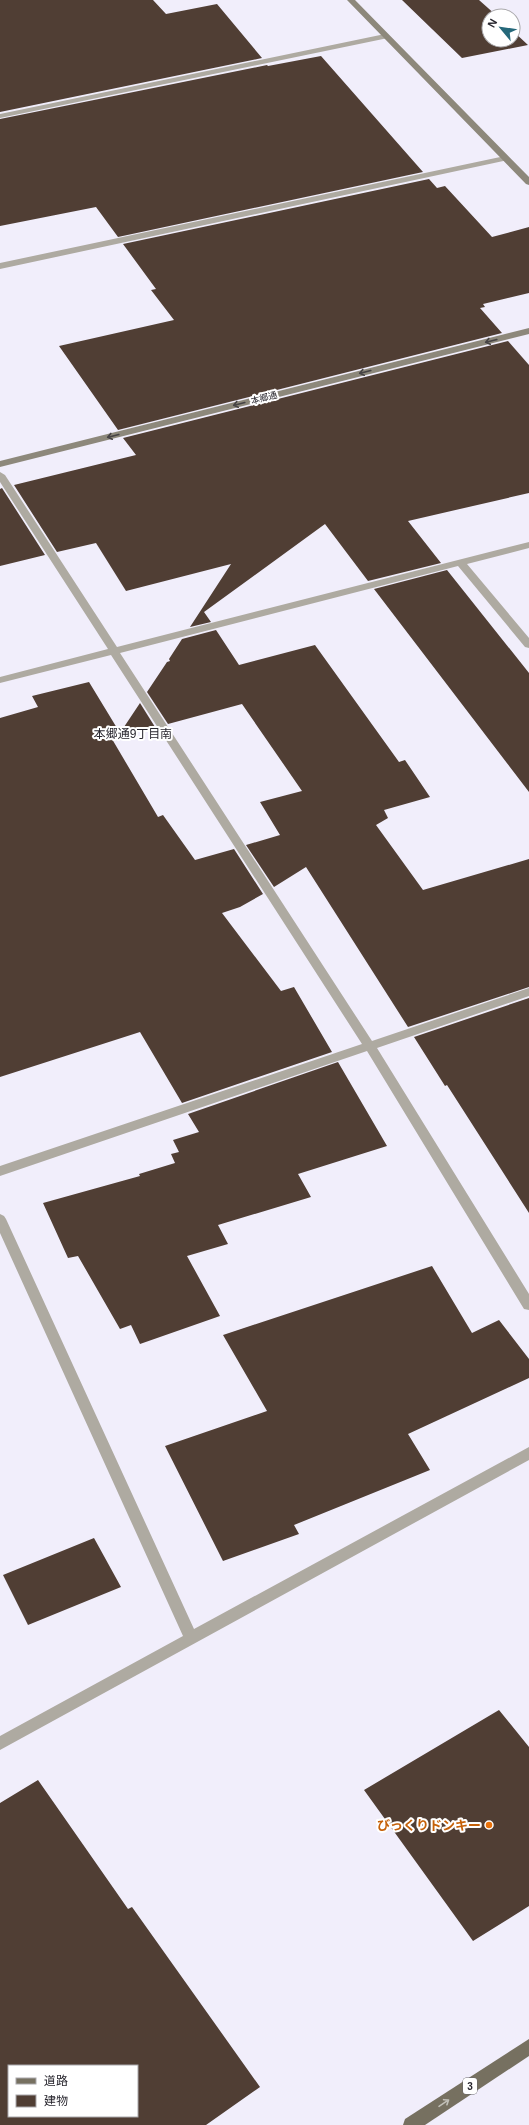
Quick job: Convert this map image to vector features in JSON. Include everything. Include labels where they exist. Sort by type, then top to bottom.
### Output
[{"type":"main road","name":"3","points":[[411,2125],[529,2046]]},
{"type":"street","points":[[350,0],[529,182]]},
{"type":"street","points":[[0,116],[384,36]]},
{"type":"street","points":[[0,266],[506,158]]},
{"type":"street","name":"本郷通","points":[[0,464],[529,331]]},
{"type":"street","points":[[0,475],[369,1045],[529,1305]]},
{"type":"street","points":[[0,680],[529,545]]},
{"type":"street","points":[[460,562],[529,645]]},
{"type":"street","points":[[0,1171],[529,992]]},
{"type":"street","points":[[0,1219],[191,1638]]},
{"type":"street","points":[[0,1742],[529,1453]]},
{"type":"building","points":[[0,0],[153,0],[166,14],[217,4],[262,58],[0,112]]},
{"type":"building","points":[[402,0],[479,0],[488,8],[481,8],[481,48],[513,48],[462,58]]},
{"type":"building","points":[[521,38],[528,45],[521,46]]},
{"type":"building","points":[[321,56],[423,172],[118,237],[96,207],[0,226],[0,119],[267,65]]},
{"type":"building","points":[[429,179],[437,188],[445,186],[492,237],[529,227],[529,293],[483,304],[485,307],[480,308],[502,333],[118,430],[59,346],[174,320],[151,290],[156,289],[123,244]]},
{"type":"building","points":[[508,341],[529,365],[529,493],[408,521],[441,563],[368,581],[325,524],[204,612],[211,622],[190,627],[231,564],[126,591],[96,543],[57,552],[14,485],[136,455],[123,438]]},
{"type":"building","points":[[2,488],[45,555],[0,566],[0,489]]},
{"type":"building","points":[[447,570],[529,673],[529,792],[374,589]]},
{"type":"building","points":[[216,630],[239,665],[315,645],[399,762],[405,760],[430,797],[384,810],[388,818],[376,825],[423,890],[529,859],[529,987],[408,1027],[306,867],[274,887],[246,845],[280,835],[260,802],[302,791],[242,704],[168,724],[147,692],[167,662],[170,661],[169,659],[182,639]]},
{"type":"building","points":[[89,682],[120,733],[140,703],[155,727],[112,739],[158,817],[163,815],[195,860],[234,849],[263,894],[240,907],[222,913],[281,991],[294,987],[332,1052],[182,1103],[140,1032],[0,1077],[0,718],[38,707],[32,696]]},
{"type":"building","points":[[529,998],[529,1213],[447,1085],[445,1086],[414,1037]]},
{"type":"building","points":[[338,1062],[387,1146],[298,1174],[311,1197],[218,1225],[228,1244],[187,1256],[220,1316],[140,1344],[131,1325],[120,1329],[78,1256],[68,1258],[43,1203],[140,1176],[139,1174],[175,1163],[171,1154],[179,1152],[173,1140],[199,1132],[188,1114]]},
{"type":"building","points":[[432,1266],[472,1333],[499,1320],[529,1359],[529,1378],[408,1434],[430,1470],[294,1525],[299,1534],[223,1561],[165,1446],[267,1411],[223,1335]]},
{"type":"building","points":[[94,1538],[121,1587],[28,1625],[3,1575]]},
{"type":"building","points":[[499,1710],[529,1747],[529,1906],[473,1941],[364,1790]]},
{"type":"building","points":[[38,1780],[128,1909],[132,1907],[260,2087],[206,2125],[0,2125],[0,1803]]},
{"type":"place","name":"びっくりドンキー","points":[[489,1825]]},
{"type":"district","name":"本郷通9丁目南","points":[[133,734]]}]
